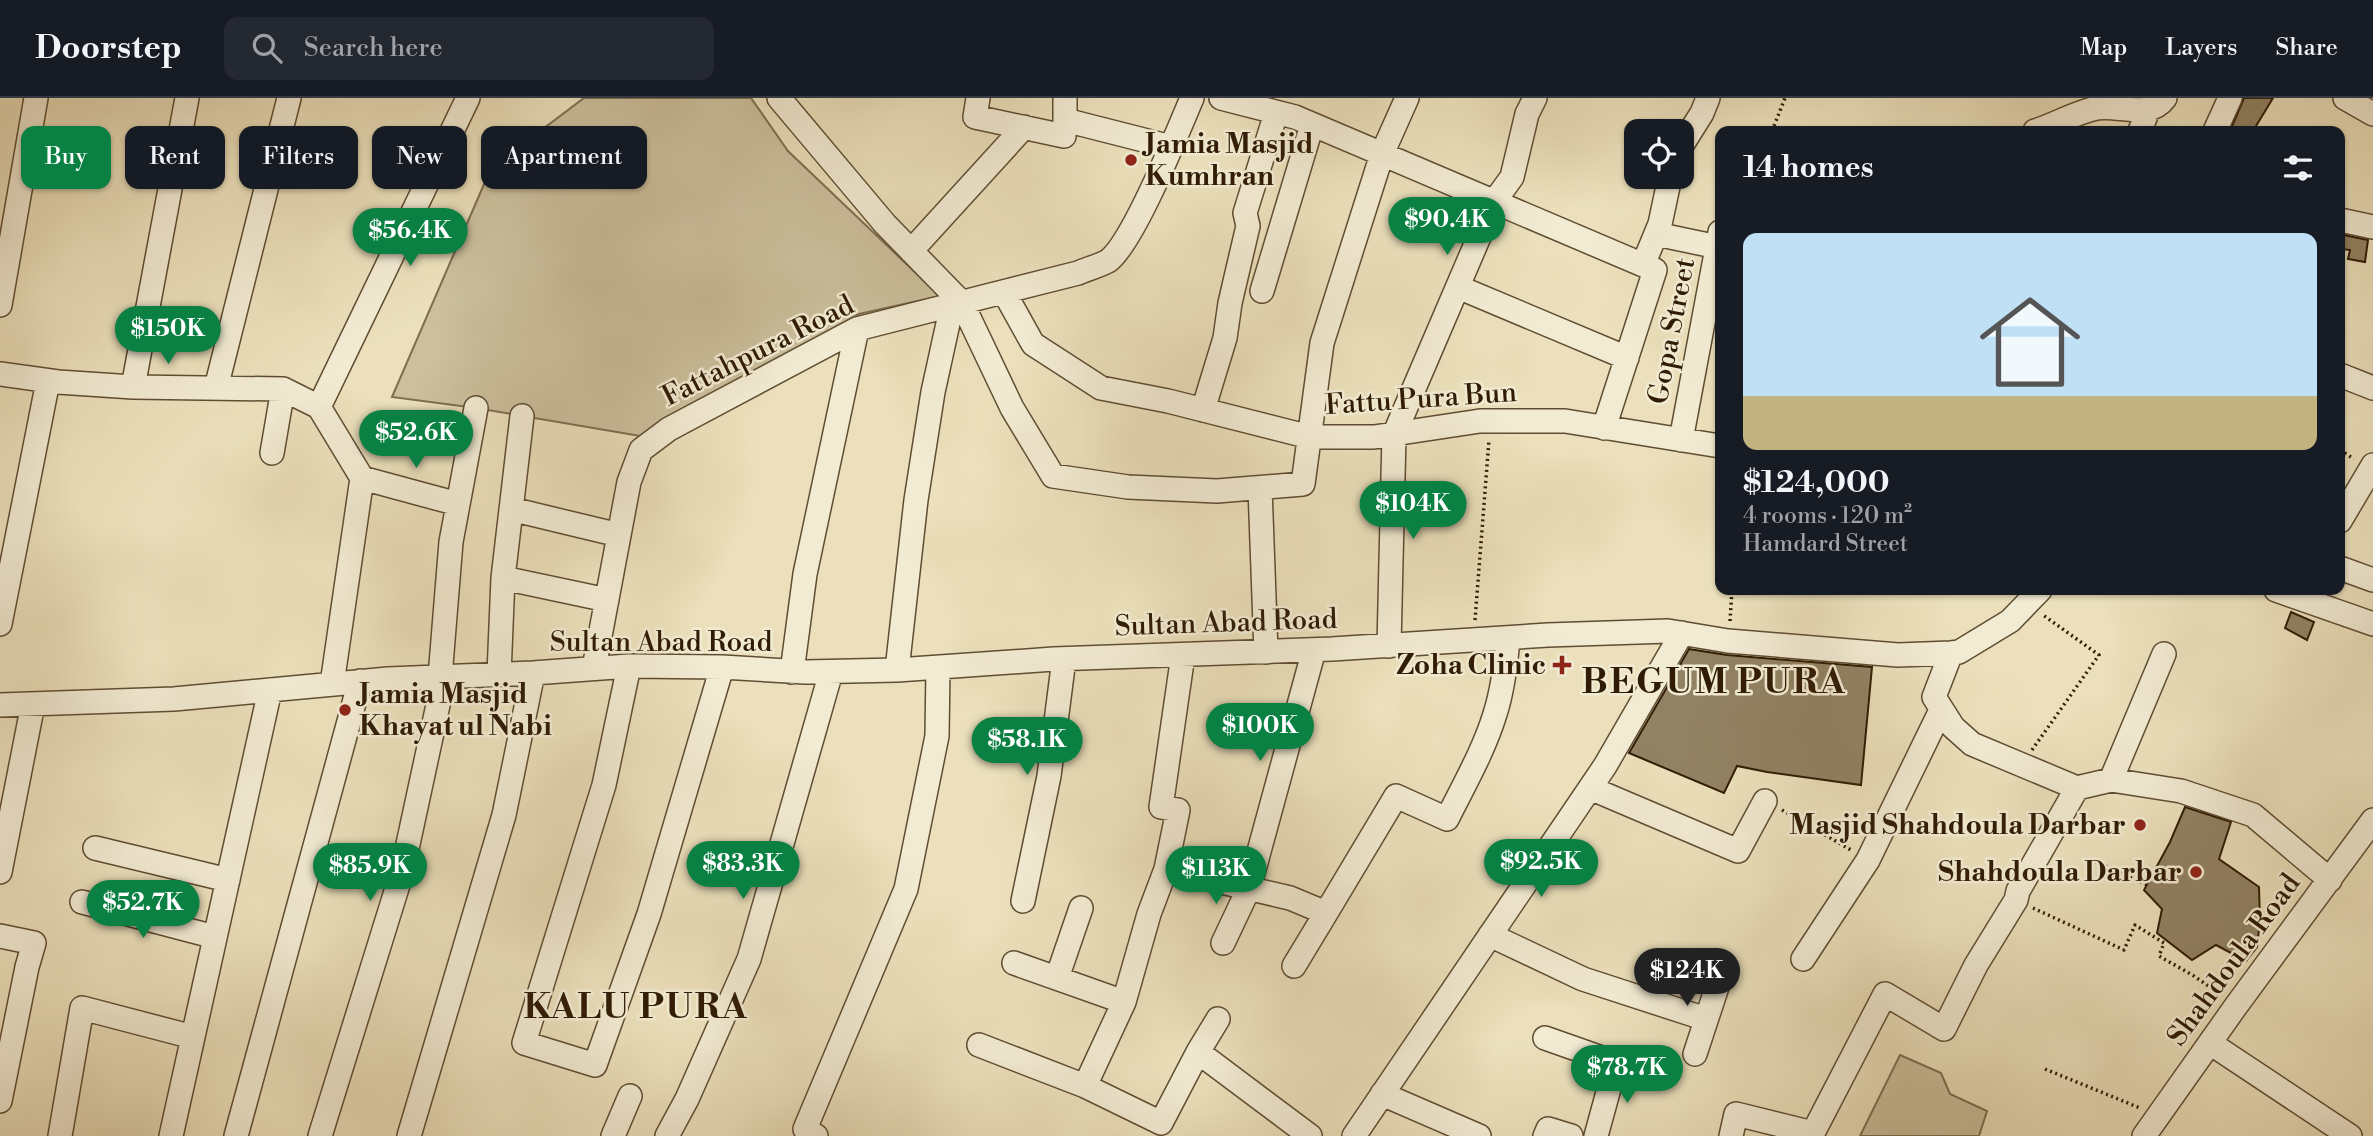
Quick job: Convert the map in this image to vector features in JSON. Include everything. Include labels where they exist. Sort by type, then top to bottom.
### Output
[{"type":"street","points":[[0,305],[36,98]]},
{"type":"street","points":[[133,387],[187,98]]},
{"type":"street","points":[[216,388],[289,98]]},
{"type":"street","points":[[319,407],[468,98]]},
{"type":"street","points":[[779,98],[885,224],[957,304],[1012,408],[1053,476],[1128,487],[1217,491],[1303,484],[1322,343],[1382,155],[1407,98]]},
{"type":"street","points":[[978,98],[975,117],[1064,136],[1065,109],[1171,147]]},
{"type":"street","name":"Fattahpura Road","points":[[594,668],[629,482],[641,450],[669,429],[857,329],[1078,273],[1107,261],[1120,247],[1171,147],[1192,98]]},
{"type":"street","points":[[1221,98],[1312,125],[1656,270],[1604,428]]},
{"type":"street","points":[[1390,646],[1394,435],[1494,202],[1512,177],[1527,114],[1535,98]]},
{"type":"street","points":[[1694,126],[1709,98]]},
{"type":"street","points":[[2218,126],[2230,98]]},
{"type":"street","points":[[2345,98],[2373,114]]},
{"type":"street","points":[[2049,126],[2098,108],[2151,113]]},
{"type":"street","points":[[1203,410],[1225,338],[1230,303],[1248,226],[1245,213],[1276,113]]},
{"type":"street","points":[[1262,292],[1312,125]]},
{"type":"street","points":[[911,251],[1024,127]]},
{"type":"street","points":[[1643,265],[1656,234],[1667,189]]},
{"type":"street","points":[[2345,221],[2373,227]]},
{"type":"street","points":[[1656,234],[1715,239]]},
{"type":"street","name":"Gopa Street","points":[[1681,440],[1715,260]]},
{"type":"street","points":[[1458,287],[1627,358]]},
{"type":"street","name":"Fattu Pura Bun","points":[[1004,292],[1033,344],[1101,388],[1310,437],[1394,435],[1490,422],[1565,421],[1715,445]]},
{"type":"street","points":[[897,670],[916,500],[933,392],[957,304]]},
{"type":"street","points":[[792,672],[805,574],[857,329]]},
{"type":"street","points":[[0,374],[48,381],[133,387],[282,389],[319,407],[362,478],[332,684]]},
{"type":"street","points":[[2345,377],[2373,388]]},
{"type":"street","points":[[0,624],[48,381]]},
{"type":"street","points":[[272,453],[282,389]]},
{"type":"street","points":[[320,1136],[402,872],[442,677],[452,542],[475,408]]},
{"type":"street","points":[[499,674],[503,578],[522,416]]},
{"type":"street","points":[[2345,513],[2373,465]]},
{"type":"street","points":[[362,478],[458,504]]},
{"type":"street","points":[[1260,488],[1266,652]]},
{"type":"street","points":[[511,509],[619,536]]},
{"type":"street","points":[[2345,570],[2373,580]]},
{"type":"street","points":[[503,578],[607,600]]},
{"type":"street","points":[[2300,595],[2373,624]]},
{"type":"street","points":[[2034,597],[2010,621],[1959,652],[1951,653],[1934,697],[1953,727],[1972,744],[2077,788],[2111,780],[2181,791],[2253,815],[2330,880]]},
{"type":"street","name":"Sultan Abad Road","points":[[0,705],[174,699],[360,681],[629,666],[722,667],[792,672],[897,670],[1063,659],[1314,650],[1668,631],[1728,640],[1898,655],[1951,653]]},
{"type":"street","points":[[1354,1136],[1590,788],[1682,633]]},
{"type":"street","points":[[1294,966],[1396,796],[1447,819],[1495,715],[1508,638]]},
{"type":"street","points":[[1223,943],[1249,888],[1314,650]]},
{"type":"street","points":[[2111,780],[2164,654]]},
{"type":"street","points":[[1085,1086],[1124,1002],[1149,914],[1166,869],[1178,810],[1161,807],[1183,655]]},
{"type":"street","points":[[1023,901],[1049,776],[1063,659]]},
{"type":"street","points":[[629,666],[604,785],[524,1043],[595,1065],[649,914],[722,667]]},
{"type":"street","points":[[816,1136],[804,1129],[906,888],[937,736],[938,668]]},
{"type":"street","points":[[667,1136],[687,1098],[749,959],[831,672]]},
{"type":"street","points":[[409,1136],[504,815],[533,673]]},
{"type":"street","points":[[236,1136],[360,681]]},
{"type":"street","points":[[171,1136],[270,690]]},
{"type":"street","points":[[0,872],[33,704]]},
{"type":"street","points":[[1803,959],[1868,860],[1941,710]]},
{"type":"street","points":[[1590,788],[1738,851],[1765,800]]},
{"type":"street","points":[[1734,1125],[1813,1133],[1885,994],[1944,1029],[1976,965],[2016,900],[2018,891],[2077,788]]},
{"type":"street","name":"Shahdoula Road","points":[[2144,1136],[2373,820]]},
{"type":"street","points":[[95,848],[228,880]]},
{"type":"street","points":[[1166,869],[1290,898],[1326,913]]},
{"type":"street","points":[[82,902],[215,937]]},
{"type":"street","points":[[1057,978],[1081,908]]},
{"type":"street","points":[[1490,935],[1583,979],[1706,1020]]},
{"type":"street","points":[[0,936],[34,943],[0,1101]]},
{"type":"street","points":[[1014,963],[1124,1002]]},
{"type":"street","points":[[1695,1054],[1721,975]]},
{"type":"street","points":[[60,1136],[82,1008],[193,1037]]},
{"type":"street","points":[[979,1045],[1085,1086],[1161,1123],[1218,1019]]},
{"type":"street","points":[[1545,1038],[1640,1073]]},
{"type":"street","points":[[2210,1043],[2350,1136]]},
{"type":"street","points":[[1198,1052],[1310,1136]]},
{"type":"street","points":[[1595,1136],[1616,1063]]},
{"type":"street","points":[[1382,1094],[1479,1136]]},
{"type":"street","points":[[613,1136],[630,1096]]},
{"type":"street","points":[[1545,1136],[1549,1129],[1572,1136]]},
{"type":"path","points":[[1774,126],[1785,98]]},
{"type":"path","points":[[1474,640],[1490,422]]},
{"type":"path","points":[[1728,640],[1732,595]]},
{"type":"path","points":[[2022,765],[2099,654],[2034,597]]},
{"type":"path","points":[[1765,800],[1868,860]]},
{"type":"path","points":[[2090,859],[2147,885]]},
{"type":"path","points":[[2016,900],[2124,950],[2135,925],[2164,943],[2159,956],[2194,976],[2236,1006]]},
{"type":"path","points":[[2045,1069],[2158,1116]]},
{"type":"shaded area","points":[[584,98],[751,98],[788,151],[940,296],[859,314],[640,436],[476,408],[392,397],[482,189],[647,189],[647,126],[547,126]]},
{"type":"shaded area","points":[[1900,1055],[1941,1073],[1950,1094],[1987,1111],[1979,1136],[1860,1136]]},
{"type":"building","points":[[2244,98],[2273,98],[2256,126],[2232,126]]},
{"type":"building","points":[[2345,235],[2368,240],[2365,262],[2348,259],[2350,250],[2345,249]]},
{"type":"building","points":[[2291,612],[2314,622],[2307,640],[2285,628]]},
{"type":"building","points":[[1689,649],[1727,655],[1872,667],[1861,785],[1737,766],[1724,793],[1629,753]]},
{"type":"building","name":"Shahdoula Darbar","points":[[2185,807],[2231,822],[2219,859],[2259,887],[2260,921],[2257,947],[2246,961],[2216,945],[2192,960],[2157,933],[2162,909],[2144,890]]},
{"type":"place","name":"Jamia Masjid Kumhran","points":[[1131,160]]},
{"type":"place","name":"Zoha Clinic","points":[[1562,665]]},
{"type":"place","name":"Jamia Masjid Khayat ul Nabi","points":[[345,710]]},
{"type":"place","name":"Masjid Shahdoula Darbar","points":[[2140,825]]},
{"type":"place","name":"Shahdoula Darbar","points":[[2196,872]]},
{"type":"district","name":"BEGUM PURA","points":[[1714,682]]},
{"type":"district","name":"KALU PURA","points":[[636,1007]]}]
